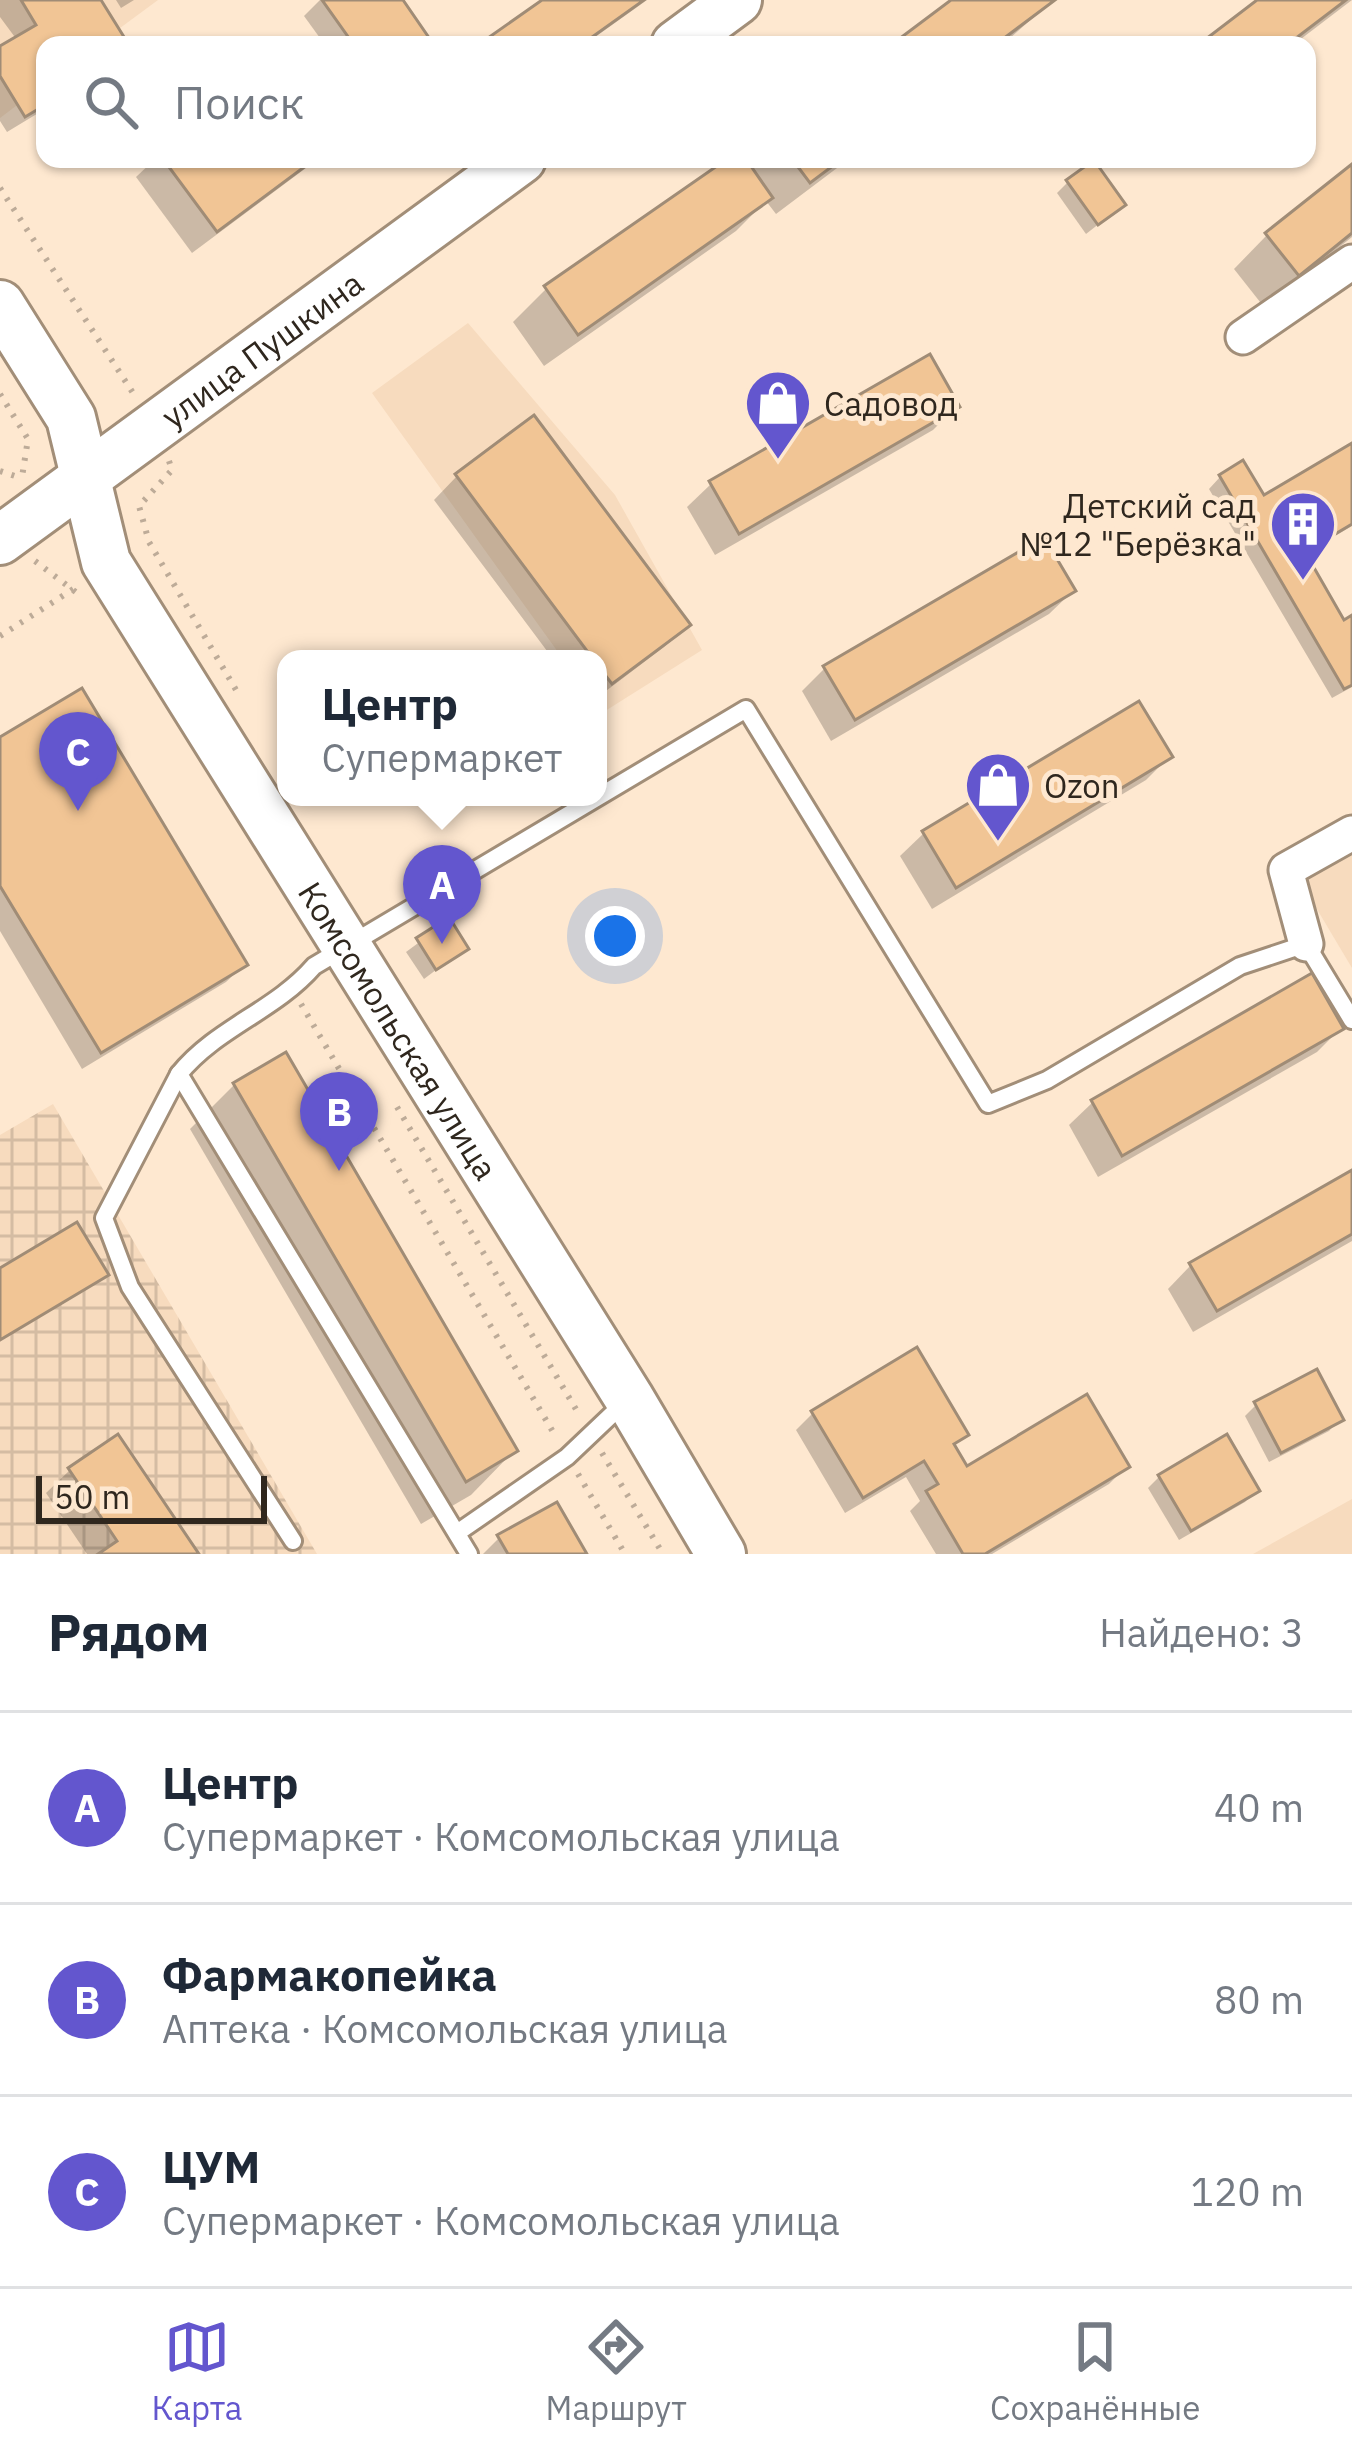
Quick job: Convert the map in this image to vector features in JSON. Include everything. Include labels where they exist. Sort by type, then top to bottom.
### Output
[{"type":"main road","points":[[688,36],[737,0]]},
{"type":"main road","name":"улица Пушкина","points":[[0,539],[509,168]]},
{"type":"main road","name":"Комсомольская улица","points":[[0,305],[71,418],[106,562],[721,1554]]},
{"type":"street","points":[[1243,337],[1352,262]]},
{"type":"street","points":[[1306,944],[1286,870],[1352,833]]},
{"type":"lane","points":[[607,793],[746,710],[988,1104],[1047,1080],[1240,966],[1306,944],[1352,1020]]},
{"type":"lane","points":[[293,1541],[130,1287],[104,1218],[179,1074],[200,1048],[293,991],[314,966],[585,806]]},
{"type":"lane","points":[[179,1074],[469,1554]]},
{"type":"lane","points":[[457,1533],[592,1437],[628,1398]]},
{"type":"path","points":[[0,394],[28,439],[22,478],[11,485]]},
{"type":"path","points":[[0,471],[22,478]]},
{"type":"path","points":[[293,991],[625,1554]]},
{"type":"shaded area","points":[[0,0],[158,0],[109,36],[36,36],[36,91],[0,118]]},
{"type":"shaded area","points":[[468,323],[615,495],[702,650],[607,710],[607,650],[557,650],[372,393]]},
{"type":"shaded area","points":[[1352,840],[1352,968],[1296,874]]},
{"type":"shaded area","points":[[53,1104],[317,1554],[0,1554],[0,1135]]},
{"type":"shaded area","points":[[1352,1499],[1352,1554],[1253,1554]]},
{"type":"building","points":[[21,0],[101,0],[123,36],[36,36],[36,110],[25,117],[0,76],[0,46],[36,25]]},
{"type":"building","points":[[322,0],[403,0],[428,36],[348,36]]},
{"type":"building","points":[[542,0],[644,0],[594,36],[491,36]]},
{"type":"building","points":[[951,0],[1055,0],[1007,36],[903,36]]},
{"type":"building","points":[[1257,0],[1346,0],[1299,36],[1210,36]]},
{"type":"building","points":[[1352,164],[1352,233],[1299,276],[1265,233]]},
{"type":"building","points":[[170,168],[303,168],[217,232]]},
{"type":"building","points":[[714,168],[752,168],[773,198],[578,335],[544,286]]},
{"type":"building","points":[[799,168],[830,168],[810,183]]},
{"type":"building","points":[[1083,168],[1100,168],[1126,205],[1098,225],[1066,180]]},
{"type":"building","points":[[930,354],[960,407],[739,534],[709,481]]},
{"type":"building","points":[[534,415],[691,625],[612,684],[607,678],[607,650],[586,650],[455,474]]},
{"type":"building","name":"Детский сад №12 \"Берёзка\"","points":[[1352,443],[1352,524],[1305,552],[1344,620],[1352,615],[1352,685],[1344,689],[1219,475],[1243,460],[1264,495]]},
{"type":"building","points":[[1044,537],[1076,591],[855,720],[823,666]]},
{"type":"building","points":[[82,688],[248,965],[101,1053],[0,886],[0,737]]},
{"type":"building","points":[[1139,701],[1173,757],[956,888],[922,831]]},
{"type":"building","points":[[449,917],[469,949],[436,970],[416,938]]},
{"type":"building","points":[[1312,973],[1344,1029],[1122,1156],[1091,1100]]},
{"type":"building","points":[[286,1052],[518,1451],[466,1482],[233,1083]]},
{"type":"building","points":[[1352,1170],[1352,1234],[1217,1311],[1189,1263]]},
{"type":"building","points":[[77,1222],[109,1275],[0,1340],[0,1268]]},
{"type":"building","points":[[917,1347],[969,1435],[954,1444],[967,1466],[1087,1394],[1130,1467],[985,1554],[963,1554],[926,1491],[938,1484],[924,1461],[863,1498],[811,1411]]},
{"type":"building","points":[[1317,1369],[1344,1420],[1281,1453],[1254,1402]]},
{"type":"building","points":[[118,1434],[199,1554],[98,1554],[117,1541],[68,1468]]},
{"type":"building","points":[[1227,1434],[1260,1491],[1191,1531],[1158,1475]]},
{"type":"building","points":[[557,1502],[587,1554],[508,1554],[497,1535]]},
{"type":"place","name":"Садовод","points":[[778,462]]},
{"type":"place","name":"Детский сад №12 \"Берёзка\"","points":[[1303,583]]},
{"type":"place","name":"ЦУМ","points":[[78,811]]},
{"type":"place","name":"Ozon","points":[[998,844]]},
{"type":"place","name":"Центр","points":[[442,944]]},
{"type":"place","name":"Фармакопейка","points":[[339,1171]]}]
